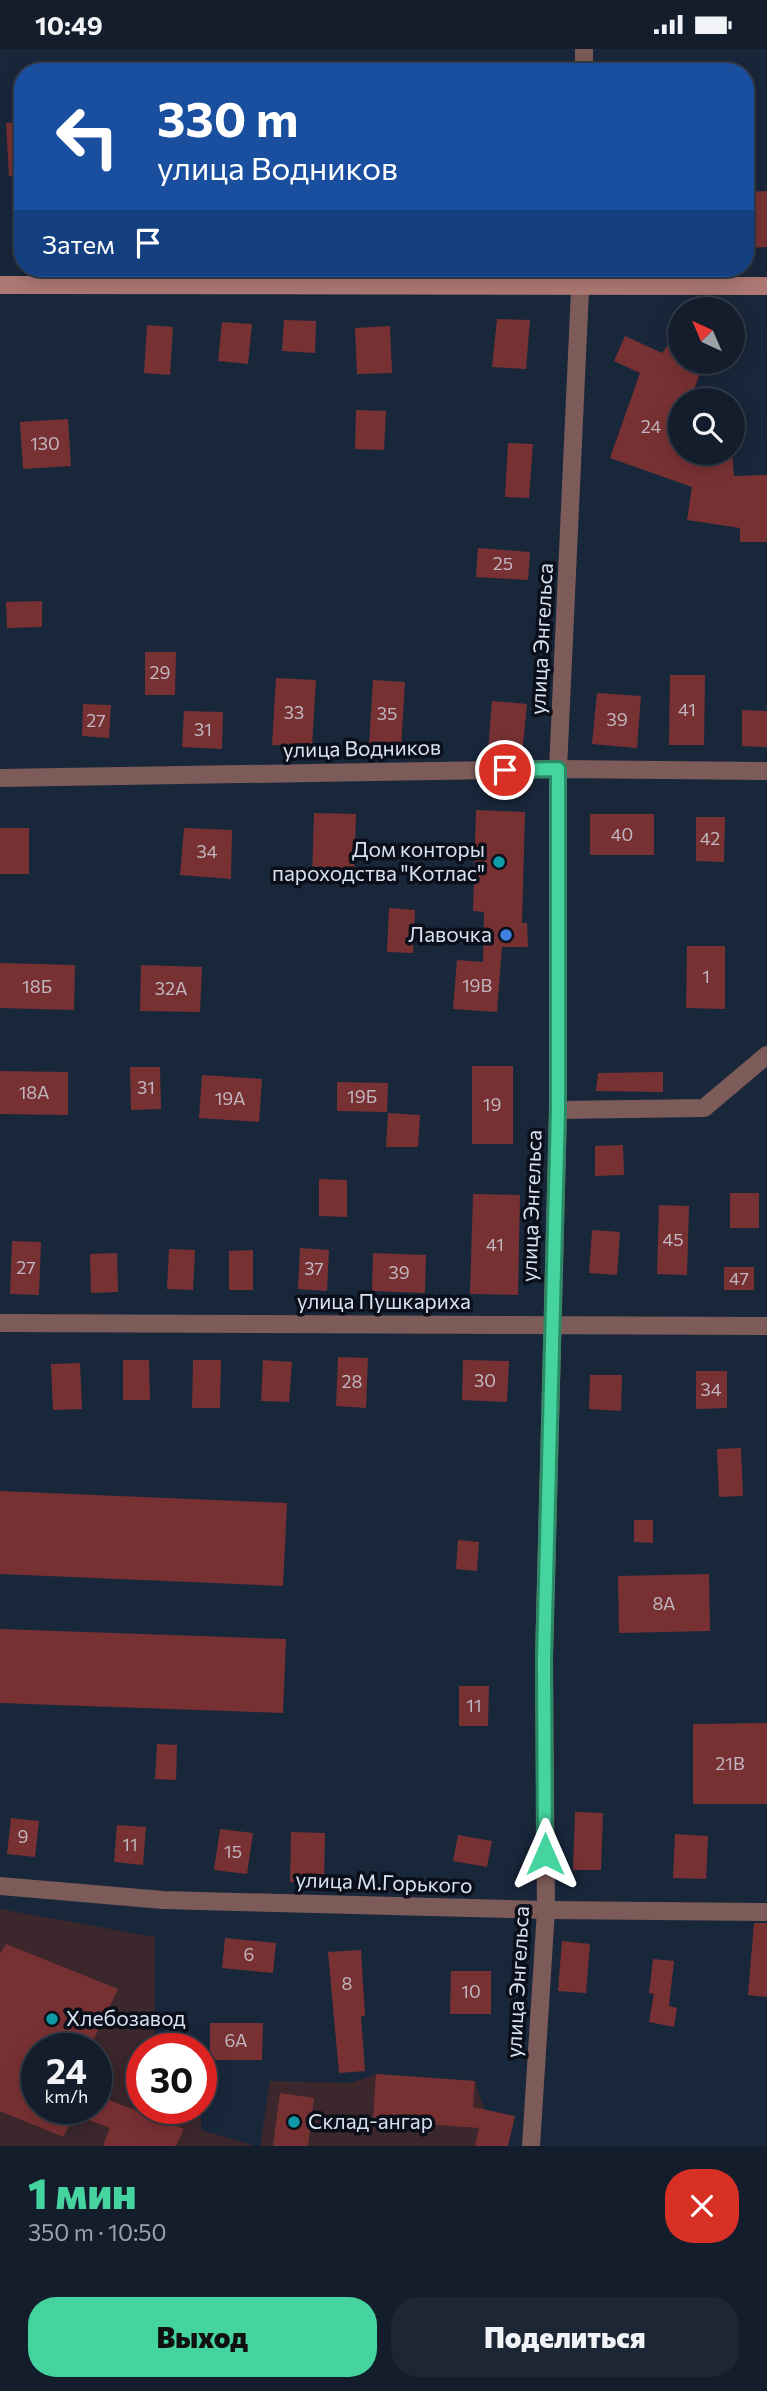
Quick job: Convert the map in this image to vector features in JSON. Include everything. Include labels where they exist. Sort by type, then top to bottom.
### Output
[{"type":"main road","points":[[0,285],[516,277]]},
{"type":"main road","points":[[600,277],[767,286]]},
{"type":"street","name":"улица Энгельса","points":[[531,2146],[545,1910],[544,1659],[558,1110],[558,769],[581,277]]},
{"type":"street","name":"улица Водников","points":[[0,778],[558,769],[767,771]]},
{"type":"street","points":[[558,1110],[704,1108],[767,1055]]},
{"type":"street","name":"улица Пушкариха","points":[[0,1324],[767,1326]]},
{"type":"street","name":"улица М.Горького","points":[[0,1886],[163,1900],[545,1910],[767,1912]]},
{"type":"shaded area","points":[[0,1909],[155,1937],[155,2033],[126,2033],[126,2124],[201,2124],[201,2130],[256,2146],[0,2146]]},
{"type":"shaded area","points":[[376,2074],[475,2081],[484,2109],[508,2146],[260,2146],[270,2081],[351,2083]]},
{"type":"building","points":[[6,123],[14,123],[14,176],[9,176]]},
{"type":"building","points":[[767,191],[767,247],[754,248],[754,192]]},
{"type":"building","points":[[497,319],[530,320],[526,369],[492,367]]},
{"type":"building","points":[[284,320],[316,321],[315,353],[282,351]]},
{"type":"building","points":[[222,322],[252,324],[248,364],[218,361]]},
{"type":"building","points":[[147,325],[173,327],[170,375],[144,373]]},
{"type":"building","points":[[390,326],[392,373],[357,374],[355,328]]},
{"type":"building","points":[[625,336],[662,353],[668,345],[668,375],[699,375],[695,388],[668,388],[668,465],[733,465],[734,476],[767,475],[767,542],[740,542],[740,528],[687,520],[692,487],[610,458],[640,373],[614,361]]},
{"type":"building","points":[[356,410],[386,411],[384,450],[355,449]]},
{"type":"building","points":[[68,419],[71,466],[23,469],[20,422]]},
{"type":"building","points":[[508,443],[533,444],[529,498],[505,497]]},
{"type":"building","points":[[478,548],[530,552],[528,580],[476,577]]},
{"type":"building","points":[[42,601],[42,627],[7,628],[6,602]]},
{"type":"building","points":[[145,652],[176,652],[175,695],[145,695]]},
{"type":"building","points":[[670,675],[705,675],[704,745],[669,745]]},
{"type":"building","points":[[276,678],[316,680],[312,747],[272,745]]},
{"type":"building","points":[[373,680],[405,682],[401,748],[369,746]]},
{"type":"building","points":[[597,693],[641,696],[637,748],[592,744]]},
{"type":"building","points":[[492,701],[527,704],[522,755],[488,752]]},
{"type":"building","points":[[83,704],[111,705],[109,738],[82,736]]},
{"type":"building","points":[[742,710],[767,711],[767,747],[742,746]]},
{"type":"building","points":[[184,711],[223,712],[222,749],[182,747]]},
{"type":"building","points":[[476,810],[525,812],[522,923],[527,923],[528,947],[502,947],[497,1012],[453,1009],[457,960],[483,962],[484,912],[473,911]]},
{"type":"building","points":[[314,813],[356,814],[354,880],[312,879]]},
{"type":"building","points":[[590,814],[654,814],[654,855],[590,855]]},
{"type":"building","points":[[696,817],[725,817],[724,862],[696,861]]},
{"type":"building","points":[[0,828],[29,828],[29,874],[0,874]]},
{"type":"building","points":[[184,828],[232,830],[231,879],[180,875]]},
{"type":"building","points":[[389,908],[415,910],[413,953],[387,952]]},
{"type":"building","points":[[687,946],[725,946],[725,1009],[686,1008]]},
{"type":"building","points":[[0,963],[75,965],[74,1010],[0,1008]]},
{"type":"building","points":[[141,965],[202,967],[200,1012],[140,1011]]},
{"type":"building","points":[[472,1066],[513,1066],[513,1144],[472,1144]]},
{"type":"building","points":[[130,1067],[160,1067],[161,1109],[131,1110]]},
{"type":"building","points":[[0,1071],[68,1072],[68,1115],[0,1114]]},
{"type":"building","points":[[663,1072],[663,1092],[596,1091],[598,1073]]},
{"type":"building","points":[[202,1075],[262,1079],[259,1122],[199,1118]]},
{"type":"building","points":[[337,1082],[388,1083],[387,1112],[337,1111]]},
{"type":"building","points":[[388,1113],[420,1115],[418,1147],[386,1147]]},
{"type":"building","points":[[623,1145],[624,1175],[595,1176],[595,1146]]},
{"type":"building","points":[[319,1179],[347,1180],[347,1217],[319,1216]]},
{"type":"building","points":[[730,1193],[759,1193],[759,1228],[730,1228]]},
{"type":"building","points":[[473,1194],[520,1195],[518,1295],[470,1294]]},
{"type":"building","points":[[659,1205],[689,1206],[687,1275],[657,1274]]},
{"type":"building","points":[[592,1230],[620,1232],[617,1275],[589,1273]]},
{"type":"building","points":[[12,1241],[41,1242],[39,1295],[10,1294]]},
{"type":"building","points":[[300,1248],[329,1250],[327,1291],[298,1289]]},
{"type":"building","points":[[169,1249],[195,1250],[193,1290],[167,1289]]},
{"type":"building","points":[[253,1250],[253,1290],[229,1290],[229,1251]]},
{"type":"building","points":[[117,1253],[118,1292],[91,1293],[90,1254]]},
{"type":"building","points":[[373,1253],[426,1255],[425,1293],[372,1291]]},
{"type":"building","points":[[724,1267],[754,1267],[754,1290],[724,1290]]},
{"type":"building","points":[[338,1357],[368,1358],[366,1408],[336,1406]]},
{"type":"building","points":[[123,1360],[149,1360],[150,1400],[123,1400]]},
{"type":"building","points":[[193,1360],[221,1360],[220,1408],[192,1408]]},
{"type":"building","points":[[263,1360],[292,1362],[289,1402],[261,1401]]},
{"type":"building","points":[[463,1360],[509,1361],[507,1402],[462,1400]]},
{"type":"building","points":[[80,1363],[82,1409],[53,1410],[51,1364]]},
{"type":"building","points":[[696,1371],[727,1371],[727,1408],[696,1409]]},
{"type":"building","points":[[590,1375],[622,1375],[621,1411],[589,1409]]},
{"type":"building","points":[[741,1448],[743,1496],[719,1497],[717,1449]]},
{"type":"building","points":[[0,1491],[287,1503],[283,1586],[0,1574]]},
{"type":"building","points":[[634,1520],[653,1520],[653,1543],[634,1542]]},
{"type":"building","points":[[458,1540],[479,1542],[477,1571],[456,1569]]},
{"type":"building","points":[[709,1574],[710,1631],[619,1633],[618,1576]]},
{"type":"building","points":[[0,1629],[286,1639],[283,1713],[0,1703]]},
{"type":"building","points":[[459,1686],[489,1686],[488,1726],[459,1726]]},
{"type":"building","points":[[767,1723],[767,1804],[693,1804],[693,1724]]},
{"type":"building","points":[[157,1744],[177,1745],[176,1780],[155,1779]]},
{"type":"building","points":[[575,1812],[603,1813],[601,1870],[573,1870]]},
{"type":"building","points":[[11,1818],[39,1821],[35,1857],[7,1854]]},
{"type":"building","points":[[117,1825],[146,1827],[143,1865],[114,1862]]},
{"type":"building","points":[[220,1829],[253,1833],[247,1874],[214,1870]]},
{"type":"building","points":[[291,1832],[325,1833],[324,1882],[290,1882]]},
{"type":"building","points":[[675,1834],[708,1836],[706,1879],[673,1878]]},
{"type":"building","points":[[458,1835],[492,1841],[487,1867],[453,1861]]},
{"type":"building","points":[[754,1923],[767,1923],[767,1997],[748,1995]]},
{"type":"building","points":[[225,1938],[276,1943],[273,1973],[222,1968]]},
{"type":"building","points":[[562,1941],[590,1944],[586,1993],[558,1991]]},
{"type":"building","name":"Хлебозавод","points":[[6,1944],[118,1989],[97,2033],[21,2033],[21,2120],[0,2111],[0,1954]]},
{"type":"building","points":[[361,1950],[365,2016],[361,2016],[365,2071],[339,2073],[328,1952]]},
{"type":"building","points":[[653,1959],[674,1961],[669,2006],[677,2008],[674,2027],[649,2022],[654,1994],[649,1993]]},
{"type":"building","points":[[451,1971],[491,1971],[491,2014],[450,2014]]},
{"type":"building","points":[[210,2023],[263,2023],[262,2060],[217,2060],[217,2033],[210,2033]]},
{"type":"building","points":[[376,2074],[475,2081],[473,2107],[515,2116],[508,2146],[475,2146],[479,2128],[373,2120]]},
{"type":"building","name":"Склад-ангар","points":[[280,2093],[314,2098],[308,2146],[273,2146]]},
{"type":"building","name":"Хлебозавод","points":[[112,2101],[126,2107],[126,2124],[171,2124],[184,2129],[176,2146],[103,2146],[110,2128],[99,2124],[112,2124]]},
{"type":"building","name":"Хлебозавод","points":[[32,2124],[70,2124],[63,2137]]},
{"type":"place","name":"Дом конторы пароходства \"Котлас\"","points":[[499,862]]},
{"type":"place","name":"Лавочка","points":[[506,935]]},
{"type":"place","name":"Хлебозавод","points":[[52,2019]]},
{"type":"place","name":"Склад-ангар","points":[[294,2122]]},
{"type":"route","points":[[505,770],[558,769],[558,1110],[544,1659],[545,1854]]}]
